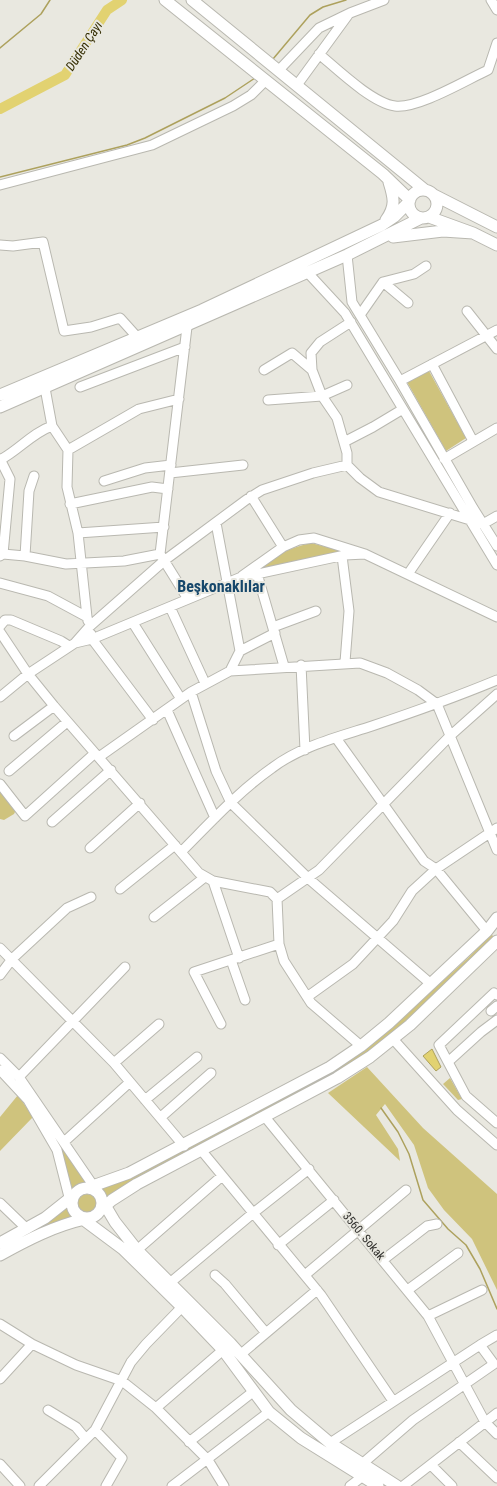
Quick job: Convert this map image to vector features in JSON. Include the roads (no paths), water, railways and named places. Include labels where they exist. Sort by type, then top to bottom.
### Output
[{"type":"main road","points":[[165,0],[266,80],[389,181],[409,201],[413,214],[473,233],[497,245]]},
{"type":"main road","points":[[192,0],[430,192],[497,227]]},
{"type":"main road","points":[[382,225],[392,211],[394,203],[389,181]]},
{"type":"main road","points":[[0,395],[138,338],[304,264],[394,218],[416,191],[430,192]]},
{"type":"main road","points":[[0,407],[187,327],[347,256],[425,217],[437,207],[430,192]]},
{"type":"main road","points":[[380,239],[443,231],[473,233]]},
{"type":"main road","points":[[0,1255],[69,1222],[94,1217],[98,1197],[129,1173],[184,1146],[330,1068],[361,1046],[431,984],[487,931],[497,918]]},
{"type":"main road","points":[[0,1243],[27,1229],[61,1207],[72,1199],[77,1191],[98,1197],[137,1184],[351,1070],[393,1039],[497,941]]},
{"type":"main road","points":[[98,1197],[137,1250],[171,1282],[282,1400],[330,1443],[397,1486]]},
{"type":"main road","points":[[72,1199],[73,1210],[123,1249],[223,1350],[269,1412],[301,1438],[378,1486]]},
{"type":"main road","points":[[269,1412],[282,1400]]},
{"type":"street","points":[[279,70],[319,28],[350,13],[384,0]]},
{"type":"street","points":[[491,0],[497,10]]},
{"type":"street","points":[[297,85],[350,13]]},
{"type":"street","points":[[319,54],[362,90],[391,105],[404,106],[428,99],[488,70],[497,43]]},
{"type":"street","points":[[0,185],[152,145],[233,106],[251,95],[266,80]]},
{"type":"street","points":[[0,245],[13,246],[43,242],[64,330],[91,327],[120,318],[138,338]]},
{"type":"street","points":[[347,256],[352,302],[497,546]]},
{"type":"street","points":[[360,315],[383,282],[414,274],[426,266]]},
{"type":"street","points":[[308,273],[345,313],[351,322],[497,565]]},
{"type":"street","points":[[383,282],[408,303]]},
{"type":"street","points":[[467,311],[497,349]]},
{"type":"street","points":[[351,322],[320,342],[310,353],[312,370],[322,396],[337,418],[347,454],[347,465],[360,478],[379,492],[483,524]]},
{"type":"street","points":[[187,327],[164,526],[163,557],[188,599]]},
{"type":"street","points":[[400,381],[497,330]]},
{"type":"street","points":[[80,387],[185,347]]},
{"type":"street","points":[[264,370],[292,353],[312,370]]},
{"type":"street","points":[[432,364],[473,441]]},
{"type":"street","points":[[268,400],[322,396],[347,386]]},
{"type":"street","points":[[45,388],[52,426],[68,450],[67,487],[78,533],[87,617],[92,639],[153,720]]},
{"type":"street","points":[[68,450],[139,409],[179,399]]},
{"type":"street","points":[[344,442],[403,409]]},
{"type":"street","points":[[52,426],[39,431],[11,455],[0,460],[10,479],[2,555],[25,556],[66,564],[163,557]]},
{"type":"street","points":[[444,459],[497,428]]},
{"type":"street","points":[[104,481],[145,468],[170,469],[243,465]]},
{"type":"street","points":[[0,697],[28,674],[72,644],[90,626],[134,589],[163,557],[216,523],[251,496],[262,490],[313,473],[347,465]]},
{"type":"street","points":[[25,556],[29,491],[34,476]]},
{"type":"street","points":[[70,504],[152,487],[168,490]]},
{"type":"street","points":[[251,496],[283,547]]},
{"type":"street","points":[[408,574],[450,513]]},
{"type":"street","points":[[483,524],[497,516]]},
{"type":"street","points":[[216,523],[240,651]]},
{"type":"street","points":[[78,533],[164,526]]},
{"type":"street","points":[[0,626],[5,620],[10,620],[72,644],[92,639],[239,578],[256,570],[283,547],[298,540],[314,538],[365,554],[494,617]]},
{"type":"street","points":[[256,570],[342,556],[365,554]]},
{"type":"street","points":[[342,556],[349,611],[345,662]]},
{"type":"street","points":[[256,570],[284,666]]},
{"type":"street","points":[[0,583],[48,596],[87,617]]},
{"type":"street","points":[[170,607],[205,683]]},
{"type":"street","points":[[230,671],[240,651],[274,630],[316,611]]},
{"type":"street","points":[[133,623],[181,699]]},
{"type":"street","points":[[0,632],[28,674],[67,722],[140,803],[178,849],[209,879],[235,959],[245,1000]]},
{"type":"street","points":[[0,784],[25,816],[97,755],[153,720],[205,683],[230,671],[345,662],[360,663],[387,673],[418,690],[437,704],[493,830],[497,850]]},
{"type":"street","points":[[301,665],[305,750]]},
{"type":"street","points":[[120,889],[178,849],[272,767],[305,750],[336,738],[437,704],[497,680]]},
{"type":"street","points":[[191,692],[216,771],[231,803],[309,879],[431,984]]},
{"type":"street","points":[[277,899],[309,879],[319,870],[450,736],[497,694]]},
{"type":"street","points":[[14,736],[54,706]]},
{"type":"street","points":[[167,710],[215,818]]},
{"type":"street","points":[[9,771],[67,722]]},
{"type":"street","points":[[336,738],[424,861],[436,869],[487,931]]},
{"type":"street","points":[[52,822],[111,770]]},
{"type":"street","points":[[90,848],[140,803]]},
{"type":"street","points":[[307,997],[353,964],[393,921],[412,892],[436,869],[493,830]]},
{"type":"street","points":[[154,917],[209,879],[270,892],[277,899],[279,944],[284,961],[311,1003],[361,1046]]},
{"type":"street","points":[[0,975],[12,959],[66,908],[91,897]]},
{"type":"street","points":[[221,1024],[194,972],[279,944]]},
{"type":"street","points":[[0,948],[114,1063],[184,1146]]},
{"type":"street","points":[[19,1077],[125,967]]},
{"type":"street","points":[[497,995],[494,993],[439,1045],[466,1096],[497,1123]]},
{"type":"street","points":[[448,1062],[481,1032],[497,1020]]},
{"type":"street","points":[[114,1063],[159,1024]]},
{"type":"street","points":[[393,1039],[457,1110],[497,1145]]},
{"type":"street","points":[[145,1100],[197,1057]]},
{"type":"street","points":[[0,1058],[19,1077],[64,1142],[98,1197]]},
{"type":"street","points":[[1,1072],[28,1100],[57,1150],[72,1199]]},
{"type":"street","points":[[161,1117],[211,1073]]},
{"type":"street","points":[[64,1142],[130,1082]]},
{"type":"street","name":"3560. Sokak","points":[[265,1117],[310,1169],[383,1260],[409,1289],[428,1316],[485,1422],[497,1434]]},
{"type":"street","points":[[201,1150],[252,1214],[317,1290],[393,1401]]},
{"type":"street","points":[[171,1282],[252,1214],[310,1169]]},
{"type":"street","points":[[137,1250],[222,1176]]},
{"type":"street","points":[[305,1275],[406,1190]]},
{"type":"street","points":[[278,1245],[334,1200]]},
{"type":"street","points":[[0,1203],[27,1229]]},
{"type":"street","points":[[383,1260],[427,1226],[437,1224]]},
{"type":"street","points":[[409,1289],[458,1253]]},
{"type":"street","points":[[215,1275],[225,1284],[266,1333]]},
{"type":"street","points":[[240,1355],[317,1290]]},
{"type":"street","points":[[428,1316],[482,1290]]},
{"type":"street","points":[[39,1486],[95,1430],[132,1362],[146,1344],[182,1307]]},
{"type":"street","points":[[0,1324],[32,1344],[76,1365],[122,1381],[156,1408],[208,1460],[224,1486]]},
{"type":"street","points":[[330,1443],[453,1362],[497,1335]]},
{"type":"street","points":[[0,1379],[32,1344]]},
{"type":"street","points":[[362,1464],[413,1420],[496,1363],[480,1345]]},
{"type":"street","points":[[156,1408],[223,1350]]},
{"type":"street","points":[[189,1442],[254,1392]]},
{"type":"street","points":[[48,1410],[76,1428],[86,1439]]},
{"type":"street","points":[[172,1486],[269,1412]]},
{"type":"street","points":[[403,1486],[497,1413]]},
{"type":"street","points":[[95,1430],[122,1458],[109,1485]]},
{"type":"street","points":[[459,1442],[497,1478]]},
{"type":"street","points":[[0,1464],[20,1486]]},
{"type":"street","points":[[431,1465],[452,1486]]},
{"type":"street","points":[[350,1486],[363,1476]]},
{"type":"waterway","points":[[0,48],[41,14],[50,0]]},
{"type":"waterway","name":"Düden Çayı","points":[[0,109],[65,75],[107,10],[122,0]]},
{"type":"waterway","points":[[273,59],[310,15],[323,7],[346,0]]},
{"type":"waterway","points":[[0,177],[127,145],[145,138],[225,98],[255,78]]},
{"type":"waterway","points":[[381,1108],[398,1132],[409,1154],[423,1200],[448,1229],[466,1245],[480,1269],[497,1309]]},
{"type":"district","name":"Beşkonaklılar","points":[[221,586]]}]
